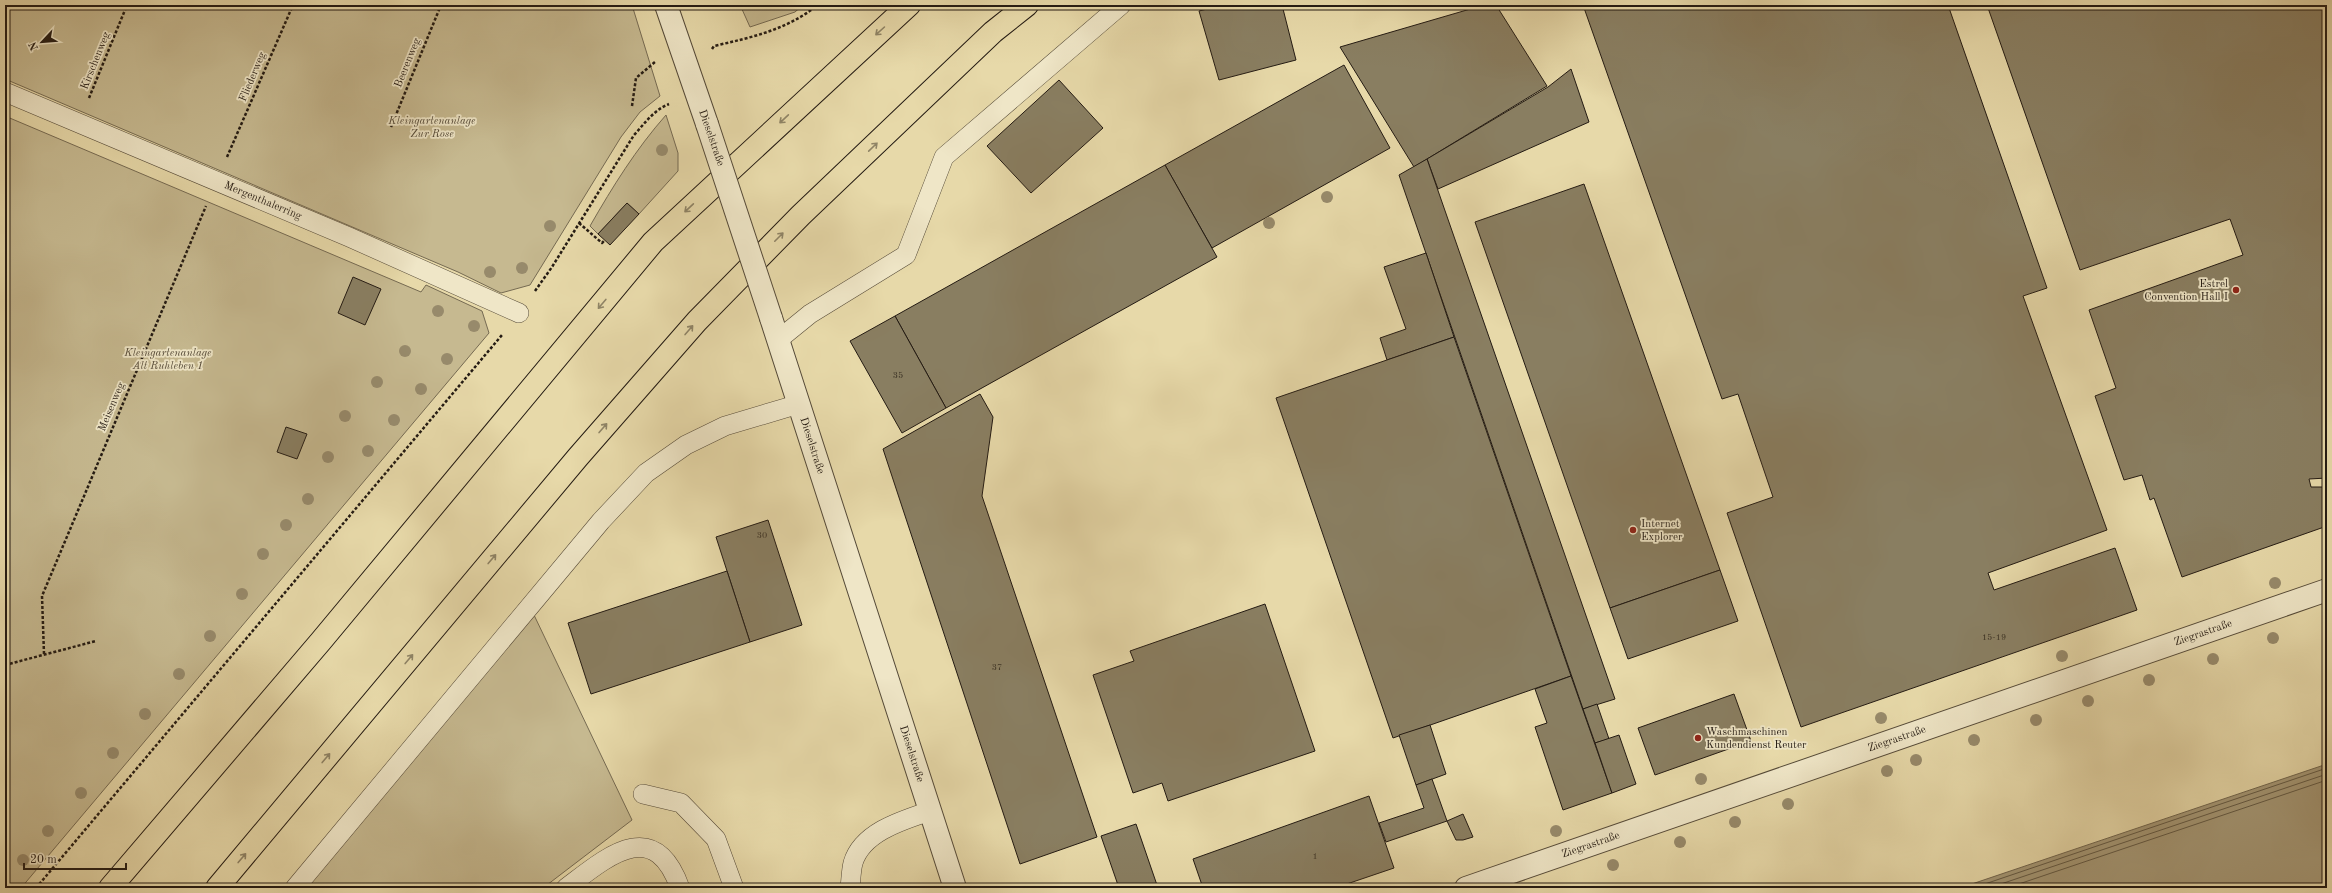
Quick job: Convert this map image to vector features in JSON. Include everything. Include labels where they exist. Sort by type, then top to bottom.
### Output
[{"type":"highway","points":[[110,888],[321,641],[653,242],[909,5]]},
{"type":"highway","points":[[217,888],[572,464],[697,321],[801,215],[993,32],[1027,5]]},
{"type":"street","name":"Dieselstraße","points":[[666,5],[771,318],[955,888]]},
{"type":"street","name":"Ziegrastraße","points":[[1466,888],[2327,590]]},
{"type":"lane","points":[[778,340],[810,314],[906,255],[944,157],[1121,5]]},
{"type":"lane","name":"Mergenthalerring","points":[[5,92],[349,237],[519,313]]},
{"type":"lane","points":[[295,888],[601,520],[646,473],[686,445],[725,426],[799,404]]},
{"type":"lane","points":[[643,794],[681,803],[716,839],[734,888]]},
{"type":"lane","points":[[850,888],[853,862],[869,838],[900,821],[930,811]]},
{"type":"lane","points":[[566,888],[607,857],[626,849],[646,848],[664,857],[675,875],[680,888]]},
{"type":"path","name":"Kirschenweg","points":[[79,123],[128,5]]},
{"type":"path","name":"Fliederweg","points":[[228,155],[293,5]]},
{"type":"path","name":"Beerenweg","points":[[391,127],[441,5]]},
{"type":"path","points":[[714,46],[758,36],[799,20],[818,5]]},
{"type":"path","points":[[632,106],[636,78],[679,43]]},
{"type":"path","points":[[36,888],[519,313],[552,267],[634,134],[662,107],[670,104]]},
{"type":"path","name":"Meisenweg","points":[[44,654],[42,596],[216,181]]},
{"type":"path","points":[[579,222],[602,243],[605,240]]},
{"type":"path","points":[[5,666],[44,654],[96,641]]},
{"type":"green space","name":"Kleingartenanlage Zur Rose","points":[[5,5],[632,5],[660,96],[640,112],[621,137],[530,285],[501,293],[458,272],[5,79]]},
{"type":"green space","points":[[743,5],[803,5],[795,12],[750,27],[741,7]]},
{"type":"green space","points":[[666,115],[678,153],[678,171],[639,214],[627,203],[598,234],[590,226],[625,168]]},
{"type":"green space","name":"Kleingartenanlage Alt Ruhleben 1","points":[[5,116],[421,292],[426,285],[482,311],[489,333],[21,888],[5,888]]},
{"type":"green space","points":[[534,615],[632,820],[543,888],[305,888]]},
{"type":"water","points":[[2327,764],[2327,888],[1960,888]]},
{"type":"building","points":[[1223,5],[1282,5],[1296,60],[1219,80],[1199,11]]},
{"type":"building","points":[[1484,5],[1496,5],[1547,86],[1414,167],[1340,47]]},
{"type":"building","points":[[1583,5],[1948,5],[2047,288],[2023,296],[2107,530],[1988,573],[1994,590],[2115,548],[2137,610],[1801,727],[1727,513],[1773,497],[1738,394],[1722,399]]},
{"type":"building","name":"Estrel Convention Hall I","points":[[1987,5],[2327,5],[2327,478],[2309,479],[2311,487],[2327,487],[2327,526],[2182,577],[2154,498],[2150,500],[2142,475],[2124,480],[2095,396],[2116,388],[2089,310],[2243,255],[2230,219],[2080,270]]},
{"type":"building","points":[[1344,65],[1390,148],[1212,248],[1165,165]]},
{"type":"building","points":[[1571,69],[1589,122],[1438,189],[1427,159],[1548,87]]},
{"type":"building","points":[[1059,80],[1103,128],[1031,193],[987,146]]},
{"type":"building","points":[[1427,159],[1615,699],[1583,709],[1399,175]]},
{"type":"building","points":[[1165,165],[1217,257],[946,408],[895,316]]},
{"type":"building","points":[[1584,184],[1720,570],[1610,608],[1475,222]]},
{"type":"building","points":[[627,203],[639,214],[610,245],[598,234]]},
{"type":"building","points":[[1426,253],[1454,337],[1387,360],[1380,338],[1406,329],[1384,267]]},
{"type":"building","points":[[353,277],[381,289],[365,325],[338,313]]},
{"type":"building","points":[[895,316],[946,408],[902,433],[850,341]]},
{"type":"building","points":[[1454,337],[1571,676],[1393,738],[1276,398]]},
{"type":"building","points":[[980,394],[993,417],[982,496],[1097,837],[1020,864],[883,449]]},
{"type":"building","points":[[286,427],[307,434],[297,459],[277,452]]},
{"type":"building","points":[[768,520],[802,625],[750,642],[716,537]]},
{"type":"building","points":[[1720,570],[1738,621],[1628,659],[1610,608]]},
{"type":"building","points":[[727,571],[750,642],[591,694],[568,623]]},
{"type":"building","points":[[1265,604],[1315,751],[1168,801],[1162,783],[1133,793],[1093,675],[1134,661],[1130,651]]},
{"type":"building","points":[[1571,676],[1612,793],[1563,810],[1535,727],[1547,723],[1535,689]]},
{"type":"building","points":[[1734,694],[1751,741],[1655,775],[1638,728]]},
{"type":"building","points":[[1597,704],[1609,739],[1595,743],[1583,709]]},
{"type":"building","points":[[1430,725],[1446,774],[1416,785],[1399,735]]},
{"type":"building","points":[[1619,735],[1636,784],[1612,793],[1595,743]]},
{"type":"building","points":[[1432,779],[1447,821],[1386,842],[1379,823],[1424,808],[1416,785]]},
{"type":"building","points":[[1369,796],[1394,868],[1335,888],[1203,888],[1193,859]]},
{"type":"building","points":[[1463,814],[1473,837],[1463,840],[1456,840],[1447,821]]},
{"type":"building","points":[[1136,824],[1158,888],[1119,888],[1101,836]]},
{"type":"place","name":"Estrel Convention Hall I","points":[[2236,290]]},
{"type":"place","name":"Internet Explorer","points":[[1633,530]]},
{"type":"place","name":"Waschmaschinen Kundendienst Reuter","points":[[1698,738]]}]
